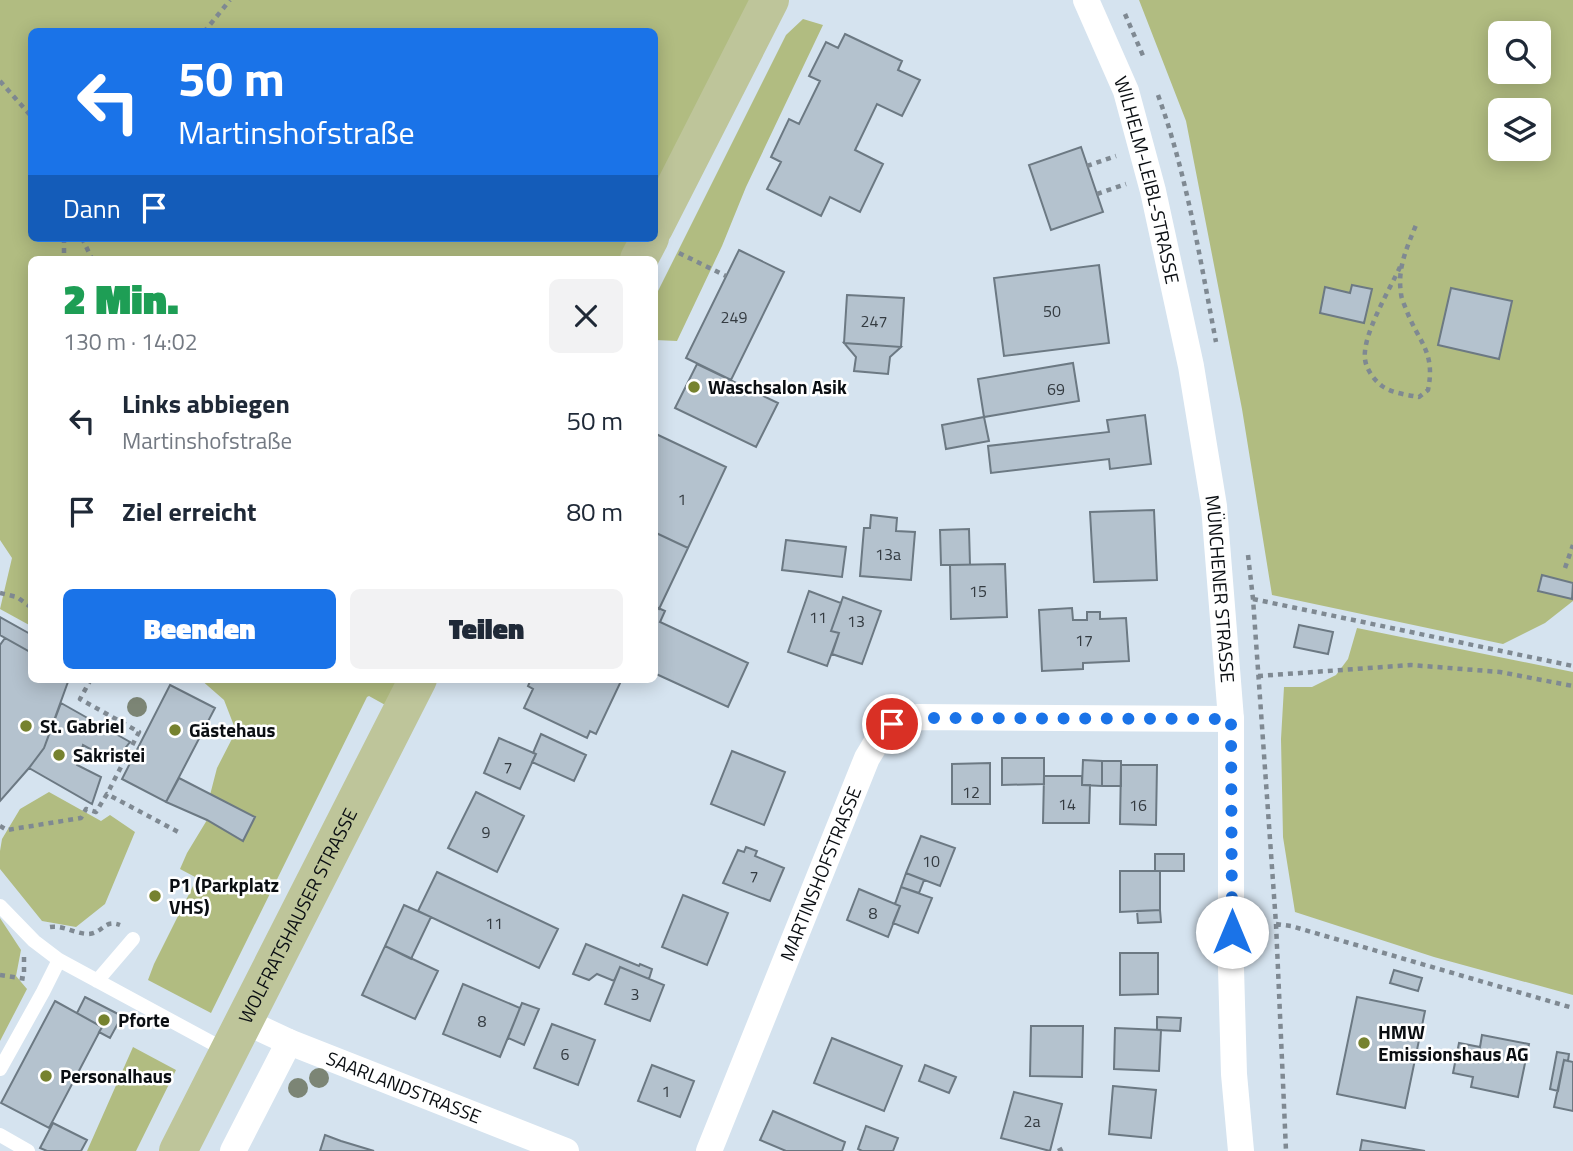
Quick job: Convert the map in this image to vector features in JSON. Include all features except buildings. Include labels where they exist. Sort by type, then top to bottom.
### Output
[{"type":"main road","points":[[658,234],[770,0]]},
{"type":"main road","name":"WOLFRATSHAUSER STRASSE","points":[[178,1151],[416,683]]},
{"type":"street","name":"WILHELM-LEIBL-STRASSE","points":[[1086,0],[1126,92],[1156,202],[1191,366]]},
{"type":"street","name":"MÜNCHENER STRASSE","points":[[1191,366],[1214,506],[1231,719],[1231,968],[1234,1074],[1241,1151]]},
{"type":"street","name":"MARTINSHOFSTRASSE","points":[[709,1151],[867,758],[883,731],[902,719],[918,718],[1231,719]]},
{"type":"street","name":"SAARLANDSTRASSE","points":[[236,1036],[289,1042],[566,1151]]},
{"type":"street","points":[[233,1151],[289,1042]]},
{"type":"lane","points":[[0,906],[34,941],[59,960],[97,981],[236,1036]]},
{"type":"lane","points":[[97,981],[133,939]]},
{"type":"lane","points":[[0,1069],[59,960]]},
{"type":"lane","points":[[0,1135],[28,1151]]},
{"type":"path","points":[[207,28],[230,0]]},
{"type":"path","points":[[0,81],[28,112]]},
{"type":"path","points":[[1115,147],[1120,166]]},
{"type":"path","points":[[1087,166],[1117,156]]},
{"type":"path","points":[[1097,194],[1126,184],[1123,175]]},
{"type":"path","points":[[1400,267],[1401,295],[1429,356],[1431,375],[1428,390],[1419,397],[1383,387],[1371,374],[1365,360],[1366,342],[1416,225]]},
{"type":"path","points":[[653,244],[726,276]]},
{"type":"path","points":[[1565,568],[1573,545]]},
{"type":"path","points":[[0,593],[17,597],[28,605]]},
{"type":"path","points":[[1253,599],[1573,666]]},
{"type":"path","points":[[1258,676],[1411,665],[1500,672],[1573,686]]},
{"type":"path","points":[[0,826],[7,830],[81,818],[86,809],[96,812],[139,732],[80,699],[89,683]]},
{"type":"path","points":[[107,793],[182,834]]},
{"type":"path","points":[[1276,924],[1291,926],[1573,1008]]},
{"type":"path","points":[[1058,1151],[1064,1148]]},
{"type":"green space","points":[[0,0],[753,0],[658,189],[658,28],[28,28],[28,242],[630,242],[623,256],[28,256],[28,624],[0,609],[12,558],[0,540]]},
{"type":"green space","points":[[1139,0],[1573,0],[1573,601],[1545,623],[1503,644],[1272,595],[1242,409],[1186,121]]},
{"type":"green space","points":[[803,19],[823,25],[677,341],[658,340],[658,291],[786,35]]},
{"type":"green space","points":[[1357,628],[1573,672],[1573,995],[1434,957],[1295,912],[1283,837],[1281,739],[1284,687],[1312,687],[1336,675],[1348,659]]},
{"type":"green space","points":[[205,683],[399,683],[387,706],[367,697],[211,1013],[148,980],[197,878],[180,869],[207,820],[242,841],[255,818],[210,795],[217,768],[236,731],[224,700]]},
{"type":"green space","points":[[49,792],[101,821],[110,815],[135,832],[105,904],[76,927],[42,921],[0,869],[2,839],[20,809]]},
{"type":"green space","points":[[0,918],[21,950],[16,976],[27,989],[0,1041]]},
{"type":"green space","points":[[133,1047],[176,1070],[136,1151],[87,1151]]},
{"type":"place","name":"Waschsalon Asik","points":[[694,387]]},
{"type":"place","name":"St. Gabriel","points":[[26,726]]},
{"type":"place","name":"Gästehaus","points":[[175,730]]},
{"type":"place","name":"Sakristei","points":[[59,755]]},
{"type":"place","name":"P1 (Parkplatz VHS)","points":[[155,896]]},
{"type":"place","name":"Pforte","points":[[104,1020]]},
{"type":"place","name":"HMW Emissionshaus AG","points":[[1364,1043]]},
{"type":"place","name":"Personalhaus","points":[[46,1076]]},
{"type":"route","points":[[892,724],[902,719],[918,718],[1231,719],[1232,932]]}]
